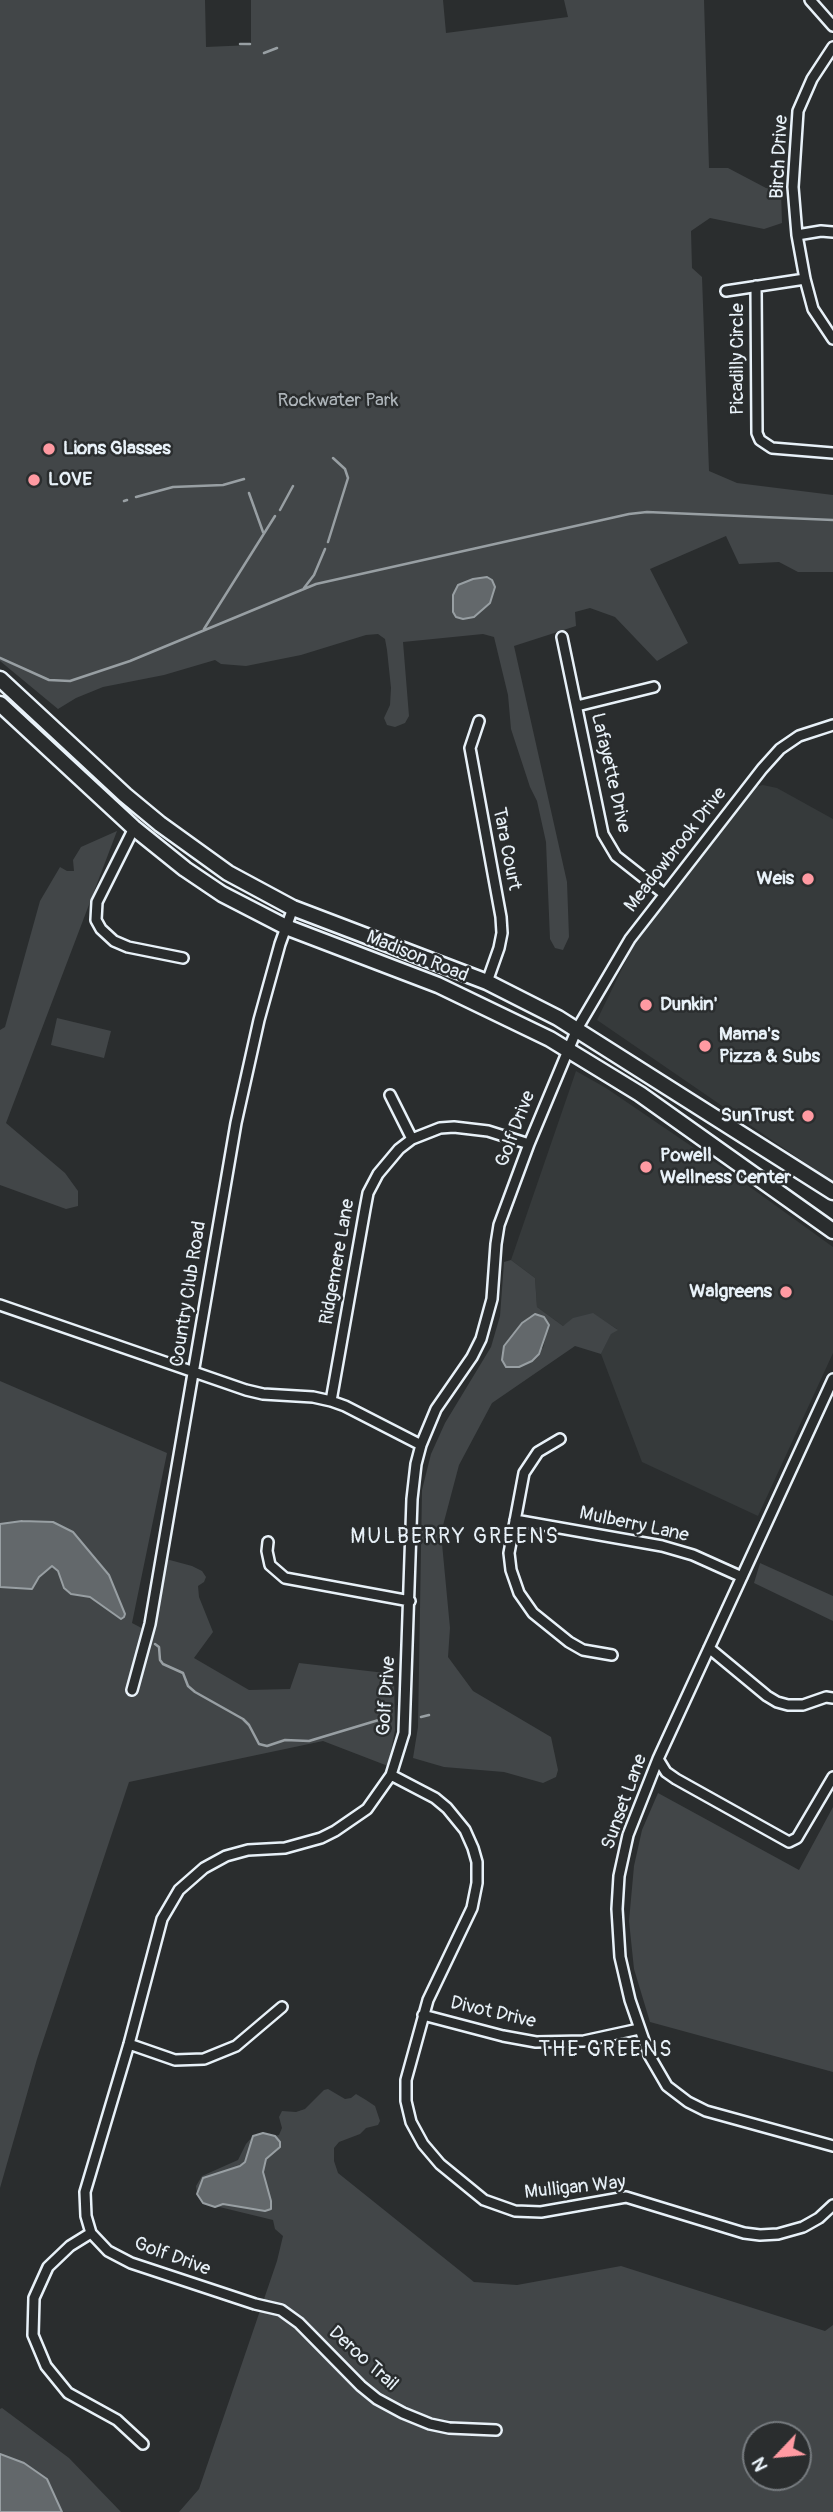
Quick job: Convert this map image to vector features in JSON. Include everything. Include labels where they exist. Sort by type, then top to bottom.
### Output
[{"type":"main road","name":"Madison Road","points":[[0,679],[160,824],[228,873],[293,908],[487,982],[577,1029],[833,1192]]},
{"type":"main road","name":"Madison Road","points":[[0,704],[134,828],[185,869],[222,894],[286,927],[438,985],[568,1048],[672,1116],[833,1231]]},
{"type":"street","points":[[810,0],[833,26]]},
{"type":"street","name":"Birch Drive","points":[[833,47],[812,79],[798,111],[793,187],[797,235],[805,279],[813,309],[833,339]]},
{"type":"street","points":[[797,235],[833,232]]},
{"type":"street","points":[[726,291],[805,279]]},
{"type":"street","name":"Picadilly Circle","points":[[756,286],[757,433],[760,440],[772,448],[833,453]]},
{"type":"street","name":"Lafayette Drive","points":[[562,637],[603,834],[616,856],[663,893]]},
{"type":"street","points":[[577,706],[654,687]]},
{"type":"street","name":"Tara Court","points":[[478,722],[470,748],[502,933],[487,982]]},
{"type":"street","name":"Meadowbrook Drive","points":[[577,1029],[630,939],[762,768],[780,749],[799,736],[833,725]]},
{"type":"street","points":[[134,828],[97,902],[96,920],[114,942],[183,958]]},
{"type":"street","name":"Country Club Road","points":[[132,1690],[150,1624],[236,1124],[259,1020],[293,908]]},
{"type":"street","name":"Golf Drive","points":[[255,2304],[131,2263],[108,2251],[91,2233],[86,2216],[85,2193],[162,1919],[179,1890],[204,1868],[226,1856],[248,1850],[285,1848],[321,1838],[335,1831],[367,1809],[391,1775],[404,1734],[412,1499],[416,1464],[436,1409],[472,1357],[481,1339],[492,1299],[499,1225],[577,1029]]},
{"type":"street","points":[[390,1095],[412,1139]]},
{"type":"street","name":"Ridgemere Lane","points":[[331,1401],[368,1193],[378,1174],[399,1149],[412,1139],[440,1128],[488,1131],[529,1144]]},
{"type":"street","points":[[0,1305],[263,1394],[313,1397],[331,1401],[421,1445]]},
{"type":"street","name":"Sunset Lane","points":[[833,1379],[658,1759],[628,1835],[619,1875],[617,1917],[625,1985],[639,2029],[662,2080],[688,2102],[721,2116],[833,2146]]},
{"type":"street","points":[[560,1439],[549,1444],[531,1461],[524,1473],[509,1553],[511,1570],[524,1603],[569,1642],[583,1650],[612,1655]]},
{"type":"street","name":"Mulberry Lane","points":[[516,1520],[662,1546],[693,1555],[742,1577]]},
{"type":"street","points":[[268,1542],[270,1565],[285,1578],[410,1601]]},
{"type":"street","points":[[709,1648],[777,1702],[806,1705],[833,1698]]},
{"type":"street","points":[[658,1759],[666,1772],[676,1779],[789,1842],[797,1838],[833,1777]]},
{"type":"street","name":"Mulligan Way","points":[[391,1775],[435,1798],[447,1808],[465,1830],[477,1862],[476,1891],[469,1919],[428,2000],[406,2080],[406,2101],[411,2122],[423,2144],[440,2164],[491,2204],[515,2211],[533,2212],[626,2197],[760,2235],[778,2234],[803,2227],[833,2205]]},
{"type":"street","points":[[129,2044],[175,2060],[204,2059],[236,2046],[282,2007]]},
{"type":"street","name":"Divot Drive","points":[[423,2015],[536,2042],[584,2041],[639,2029]]},
{"type":"street","points":[[91,2233],[70,2246],[48,2267],[34,2298],[33,2335],[46,2366],[68,2393],[117,2420],[143,2444]]},
{"type":"street","name":"Deroo Trail","points":[[255,2304],[272,2306],[290,2315],[361,2385],[390,2407],[430,2424],[449,2428],[496,2430]]},
{"type":"shaded area","points":[[487,577],[495,587],[490,603],[474,617],[456,617],[453,612],[453,595],[458,585]]},
{"type":"shaded area","points":[[763,785],[777,788],[833,819],[833,1182],[597,1020],[636,940],[754,787]]},
{"type":"shaded area","points":[[576,1071],[606,1088],[725,1169],[833,1247],[833,1353],[758,1516],[642,1462],[601,1354],[611,1333],[617,1329],[593,1314],[563,1326],[537,1307],[535,1278],[511,1260]]},
{"type":"shaded area","points":[[535,1314],[544,1317],[549,1325],[539,1354],[519,1367],[506,1367],[502,1360],[504,1346],[522,1323]]},
{"type":"shaded area","points":[[22,1521],[53,1522],[73,1532],[109,1575],[124,1617],[121,1619],[90,1597],[71,1594],[64,1588],[58,1571],[52,1566],[39,1577],[32,1589],[0,1587],[0,1524]]},
{"type":"shaded area","points":[[263,2133],[275,2136],[280,2142],[280,2147],[266,2159],[263,2172],[271,2209],[265,2211],[223,2204],[215,2207],[203,2203],[197,2194],[203,2178],[240,2166],[245,2162],[253,2136]]},
{"type":"shaded area","points":[[0,2454],[24,2463],[47,2479],[62,2512],[0,2512]]},
{"type":"green space","name":"Rockwater Park","points":[[0,0],[205,0],[206,47],[251,45],[251,0],[443,0],[446,33],[568,17],[564,0],[704,0],[709,168],[728,168],[766,188],[781,191],[782,223],[764,229],[710,218],[691,231],[692,268],[702,277],[709,471],[737,483],[833,495],[833,572],[798,572],[779,562],[739,564],[726,536],[650,569],[688,643],[657,661],[615,617],[590,608],[575,612],[576,626],[514,646],[567,882],[569,937],[563,950],[555,948],[550,939],[546,842],[537,801],[511,729],[508,695],[494,637],[483,634],[403,642],[409,716],[405,723],[395,727],[387,725],[384,718],[390,705],[391,688],[385,639],[378,634],[366,635],[301,655],[246,666],[221,664],[215,660],[164,675],[103,687],[58,709],[0,661]]},
{"type":"green space","points":[[117,831],[6,1123],[65,1173],[78,1191],[78,1206],[66,1209],[0,1185],[0,1030],[5,1027],[40,901],[60,867],[74,871],[73,860],[81,847]]},
{"type":"green space","points":[[57,1018],[111,1031],[104,1058],[51,1045]]},
{"type":"green space","points":[[511,1260],[535,1278],[537,1307],[563,1326],[573,1318],[593,1313],[618,1330],[611,1334],[601,1354],[575,1346],[492,1403],[459,1465],[441,1533],[450,1628],[448,1657],[473,1691],[551,1737],[558,1770],[556,1777],[543,1783],[504,1772],[444,1767],[413,1758],[418,1727],[422,1490],[431,1454],[445,1423],[491,1347],[500,1316],[504,1262]],"holes":[[[530,1316],[546,1335],[543,1348],[502,1360],[504,1346]]]},
{"type":"green space","points":[[0,1381],[167,1453],[132,1623],[153,1634],[166,1559],[192,1566],[202,1571],[206,1577],[198,1586],[199,1597],[213,1632],[194,1658],[249,1690],[290,1689],[299,1663],[394,1674],[395,1730],[388,1766],[323,1741],[129,1782],[37,2059],[0,2188]]},
{"type":"green space","points":[[760,1563],[833,1596],[833,1621],[754,1583]]},
{"type":"green space","points":[[658,1793],[799,1870],[833,1807],[833,2072],[650,2022],[634,1969],[629,1921],[634,1866],[642,1830]]},
{"type":"green space","points":[[328,2089],[345,2099],[356,2094],[375,2106],[380,2121],[378,2125],[339,2142],[334,2148],[338,2173],[474,2282],[517,2285],[621,2266],[825,2331],[833,2325],[833,2512],[179,2512],[199,2489],[277,2261],[283,2236],[275,2229],[273,2220],[203,2203],[197,2194],[196,2186],[202,2176],[238,2160],[253,2136],[263,2133],[279,2135],[282,2128],[279,2117],[282,2111],[296,2112],[305,2109]]},
{"type":"green space","points":[[2,2408],[69,2458],[121,2512],[62,2512],[47,2479],[0,2454]]},
{"type":"waterway","points":[[240,44],[250,44]]},
{"type":"waterway","points":[[264,53],[277,48]]},
{"type":"waterway","points":[[328,542],[348,478],[345,469],[333,458]]},
{"type":"waterway","points":[[136,497],[173,487],[223,485],[244,479]]},
{"type":"waterway","points":[[280,510],[293,486]]},
{"type":"waterway","points":[[249,493],[263,532]]},
{"type":"waterway","points":[[0,658],[49,680],[70,681],[130,661],[316,584],[629,514],[647,512],[833,520]]},
{"type":"waterway","points":[[204,629],[275,516]]},
{"type":"waterway","points":[[304,588],[314,575],[325,549]]},
{"type":"waterway","points":[[155,1644],[159,1647],[163,1664],[183,1673],[188,1686],[195,1692],[243,1719],[259,1744],[267,1746],[285,1740],[309,1741],[382,1719],[389,1722]]},
{"type":"waterway","points":[[421,1717],[429,1715]]},
{"type":"place","name":"Lions Glasses","points":[[49,449]]},
{"type":"place","name":"LOVE","points":[[34,480]]},
{"type":"place","name":"Weis","points":[[808,879]]},
{"type":"place","name":"Dunkin'","points":[[646,1005]]},
{"type":"place","name":"Mama's Pizza & Subs","points":[[705,1046]]},
{"type":"place","name":"SunTrust","points":[[808,1116]]},
{"type":"place","name":"Powell Wellness Center","points":[[646,1167]]},
{"type":"place","name":"Walgreens","points":[[786,1292]]},
{"type":"district","name":"MULBERRY GREENS","points":[[455,1538]]},
{"type":"district","name":"THE GREENS","points":[[606,2051]]}]
